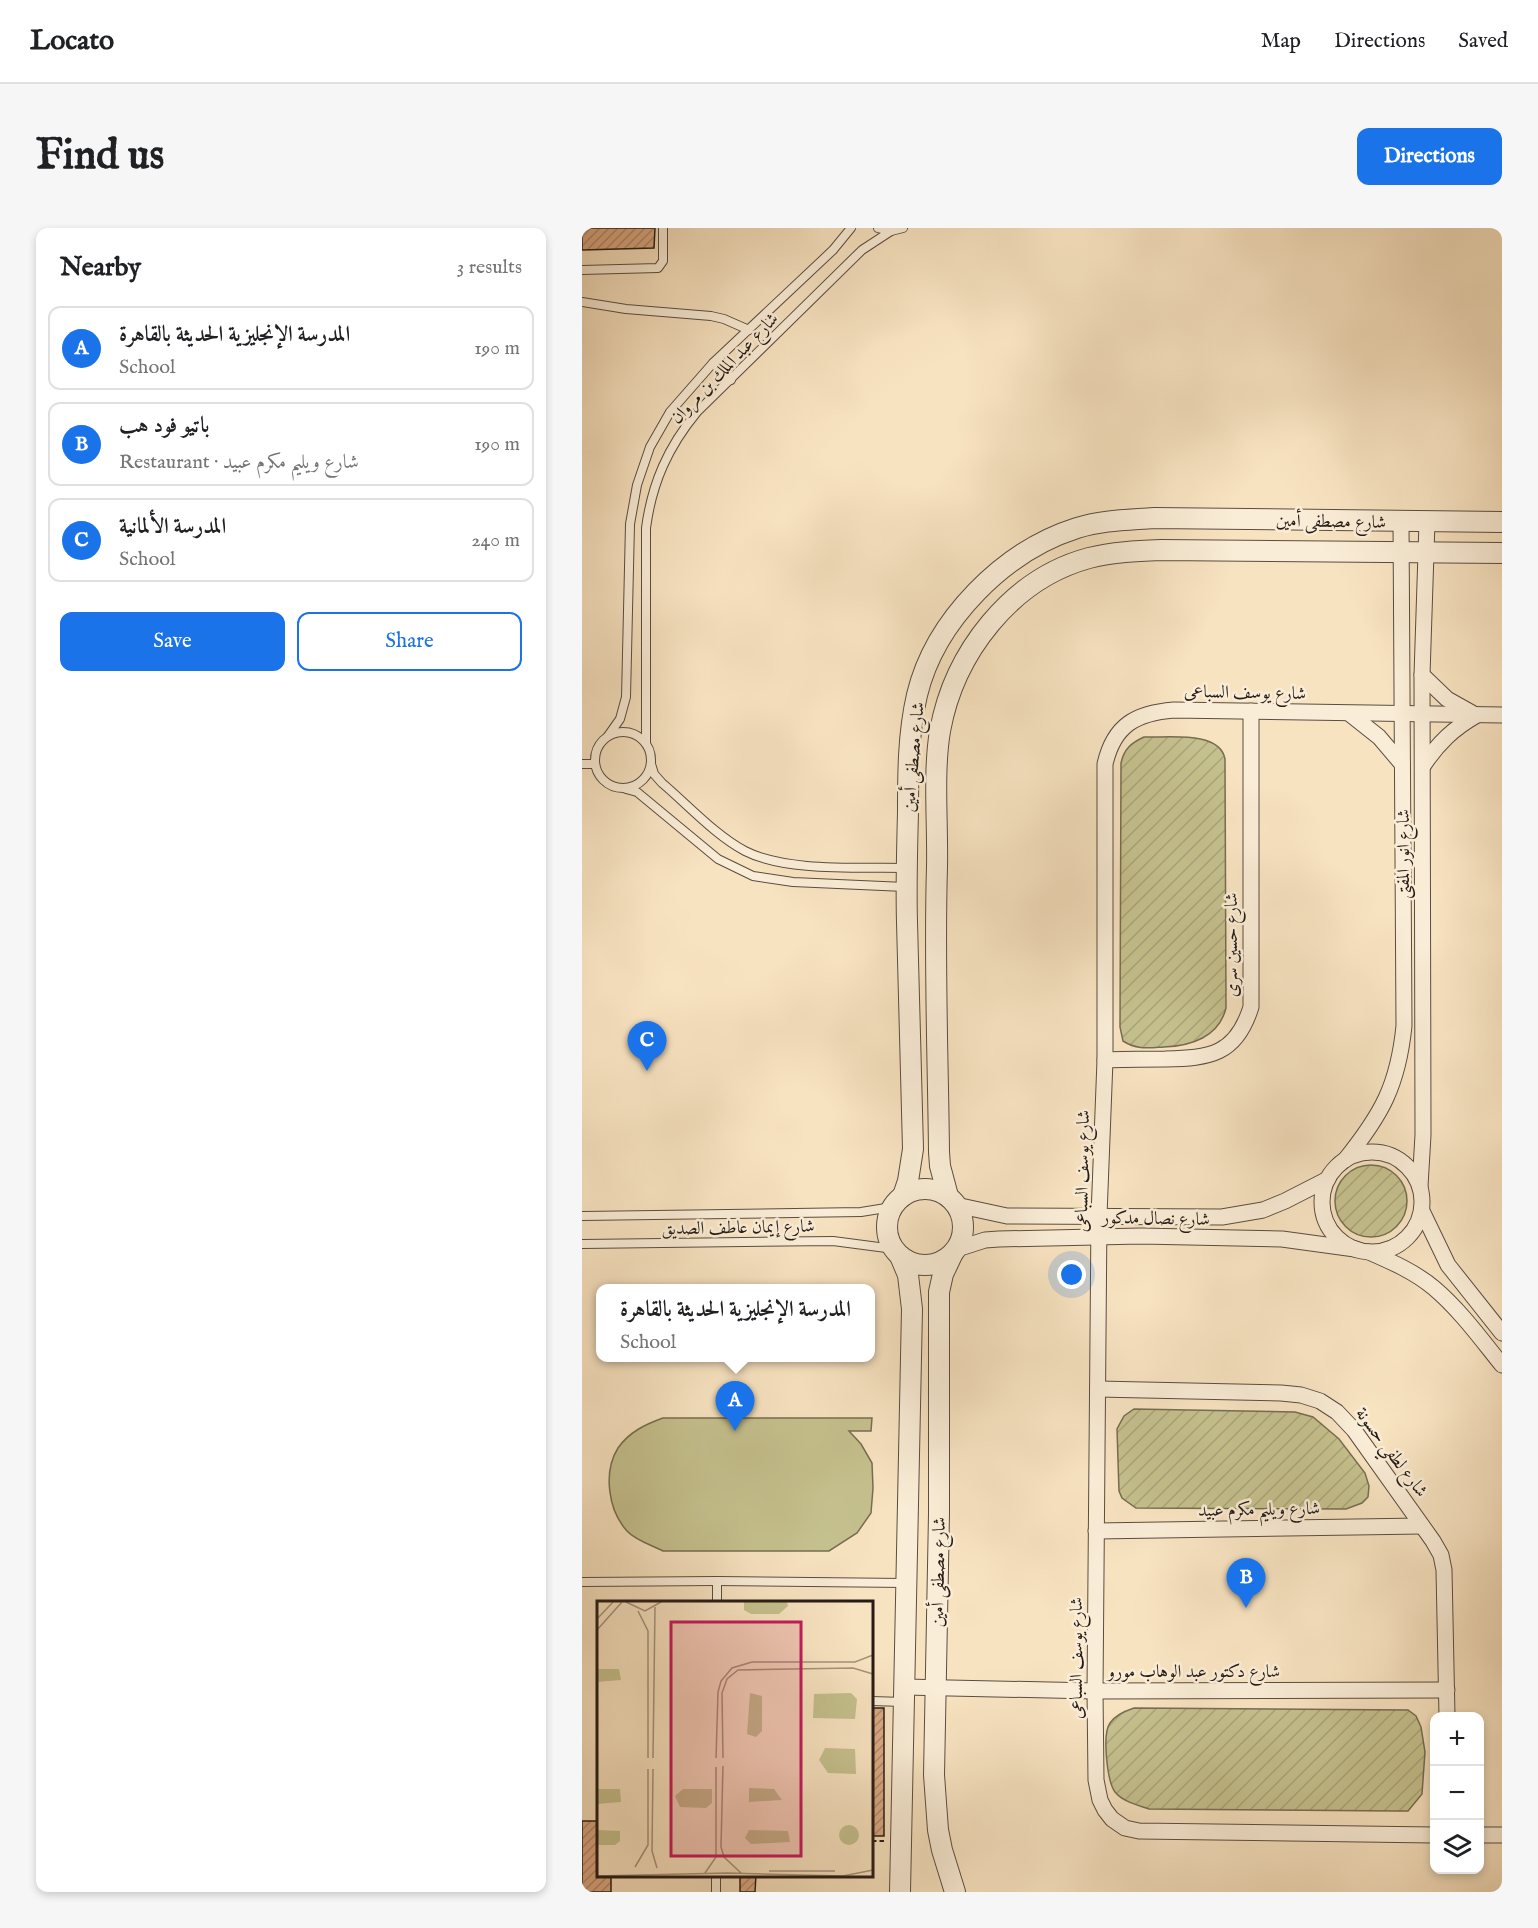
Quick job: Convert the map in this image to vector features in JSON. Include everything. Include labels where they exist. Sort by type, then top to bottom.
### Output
[{"type":"street","name":"شارع مصطفى أمين","points":[[897,1202],[908,1181],[913,1149],[906,888],[910,739],[920,686],[935,647],[956,615],[985,583],[1015,559],[1045,542],[1078,528],[1114,521],[1154,518],[1502,522]]},
{"type":"street","name":"شارع انور المفتى","points":[[1345,1160],[1364,1136],[1389,1095],[1402,1050],[1405,871],[1401,522]]},
{"type":"street","name":"شارع انور المفتى","points":[[1420,1186],[1423,1135],[1422,675],[1427,522]]},
{"type":"street","name":"شارع مصطفى أمين","points":[[952,1201],[940,1166],[939,1152],[936,878],[938,768],[940,734],[946,704],[963,663],[980,635],[1007,606],[1027,589],[1054,572],[1073,563],[1121,552],[1172,550],[1502,553]]},
{"type":"street","points":[[1422,675],[1447,699],[1477,715],[1446,736],[1423,766]]},
{"type":"street","name":"شارع يوسف السباعى","points":[[1430,1835],[1156,1833],[1125,1828],[1112,1819],[1105,1810],[1097,1791],[1096,1531],[1099,1216],[1105,1060],[1105,764],[1109,747],[1119,731],[1135,718],[1152,712],[1174,710],[1502,716]]},
{"type":"street","name":"شارع حسين سرى","points":[[1105,1060],[1194,1058],[1212,1055],[1228,1045],[1246,1024],[1251,1007],[1251,711]]},
{"type":"street","points":[[1350,714],[1379,737],[1402,764]]},
{"type":"street","points":[[907,868],[936,878]]},
{"type":"street","points":[[906,888],[936,878]]},
{"type":"street","points":[[1362,1250],[1387,1250],[1403,1241],[1415,1228],[1422,1211],[1420,1186],[1408,1167],[1389,1154],[1359,1153],[1335,1168],[1323,1192],[1322,1206],[1325,1220],[1337,1237],[1362,1250],[1408,1270],[1434,1288],[1447,1300],[1502,1365]]},
{"type":"street","name":"شارع نصال مدكور","points":[[952,1201],[1007,1216],[1222,1217],[1241,1215],[1285,1201],[1328,1179]]},
{"type":"street","points":[[917,1190],[933,1190],[952,1201],[962,1216],[963,1227],[962,1238],[955,1251],[941,1262],[927,1265],[913,1263],[897,1253],[888,1236],[887,1221],[897,1202],[917,1190]]},
{"type":"street","points":[[1422,1211],[1448,1265],[1502,1333]]},
{"type":"street","name":"شارع نصال مدكور","points":[[955,1251],[992,1240],[1100,1237],[1282,1239],[1362,1250]]},
{"type":"street","name":"شارع مصطفى أمين","points":[[955,1251],[943,1274],[939,1292],[937,1688],[934,1775],[942,1850],[956,1892]]},
{"type":"street","name":"شارع مصطفى أمين","points":[[897,1253],[908,1275],[912,1309],[898,1891]]},
{"type":"street","name":"شارع لطفي حسونة","points":[[1098,1389],[1281,1392],[1320,1401],[1337,1412],[1354,1430],[1441,1555],[1444,1570],[1447,1712]]},
{"type":"street","name":"شارع ويليم مكرم عبيد","points":[[1096,1531],[1422,1526]]},
{"type":"street","points":[[907,1575],[938,1569]]},
{"type":"street","name":"شارع دكتور عبد الوهاب مورو","points":[[904,1694],[937,1688],[1095,1691],[1447,1690]]},
{"type":"street","points":[[1484,1835],[1502,1835]]},
{"type":"lane","points":[[582,270],[658,268],[663,261],[663,228]]},
{"type":"lane","name":"شارع عبد الملك بن مروان","points":[[595,764],[597,748],[620,719],[626,697],[630,524],[637,484],[650,447],[683,396],[713,363],[832,250],[851,228]]},
{"type":"lane","name":"شارع عبد الملك بن مروان","points":[[878,228],[891,231]]},
{"type":"lane","name":"شارع عبد الملك بن مروان","points":[[903,228],[891,231],[862,250],[698,412],[685,427],[663,464],[652,495],[646,528],[646,743],[654,774],[662,783],[728,840],[761,858],[795,865],[907,868]]},
{"type":"lane","points":[[582,302],[626,309],[711,316],[749,330]]},
{"type":"lane","points":[[713,363],[731,380]]},
{"type":"lane","points":[[608,736],[621,732],[628,733],[646,743]]},
{"type":"lane","points":[[582,764],[595,764],[603,781],[614,787],[637,792],[718,859],[753,876],[793,882],[906,888]]},
{"type":"lane","points":[[627,789],[640,783],[646,777],[651,764]]},
{"type":"lane","name":"شارع إيمان عاطف الصديق","points":[[582,1216],[861,1212],[897,1202]]},
{"type":"lane","name":"شارع إيمان عاطف الصديق","points":[[582,1244],[833,1241],[897,1253]]},
{"type":"lane","points":[[582,1582],[717,1581],[907,1575]]},
{"type":"lane","points":[[717,1581],[717,1601]]},
{"type":"lane","points":[[873,1701],[904,1694]]},
{"type":"shaded area","points":[[1144,737],[1191,737],[1203,740],[1213,743],[1221,750],[1225,759],[1226,1008],[1217,1026],[1202,1038],[1184,1045],[1148,1048],[1133,1046],[1123,1041],[1120,1027],[1121,763],[1129,747]]},
{"type":"shaded area","points":[[1378,1165],[1397,1175],[1405,1187],[1407,1201],[1405,1215],[1397,1227],[1385,1235],[1364,1237],[1345,1227],[1337,1215],[1335,1194],[1345,1175],[1357,1167]]},
{"type":"shaded area","points":[[1134,1409],[1295,1412],[1313,1417],[1339,1439],[1365,1473],[1369,1486],[1368,1497],[1362,1503],[1346,1509],[1136,1508],[1122,1498],[1119,1491],[1117,1429],[1124,1416]]},
{"type":"shaded area","points":[[663,1418],[872,1418],[871,1431],[849,1431],[861,1444],[872,1463],[871,1513],[857,1533],[829,1551],[663,1551],[634,1537],[627,1531],[615,1513],[609,1479],[613,1458],[627,1437]]},
{"type":"shaded area","points":[[1134,1708],[1408,1710],[1416,1716],[1421,1727],[1425,1752],[1422,1794],[1408,1811],[1149,1809],[1131,1803],[1115,1792],[1108,1768],[1106,1737],[1110,1723],[1117,1716]]},
{"type":"building","points":[[582,228],[655,228],[654,248],[582,250]]},
{"type":"building","points":[[873,1708],[884,1708],[884,1836],[873,1836]]},
{"type":"building","points":[[582,1821],[597,1821],[597,1877],[611,1877],[611,1892],[582,1892]]},
{"type":"building","points":[[740,1877],[756,1877],[755,1892],[740,1892]]},
{"type":"place","name":"المدرسة الألمانية","points":[[647,1071]]},
{"type":"place","name":"المدرسة الإنجليزية الحديثة بالقاهرة","points":[[735,1431]]},
{"type":"place","name":"باتيو فود هب","points":[[1246,1608]]}]
